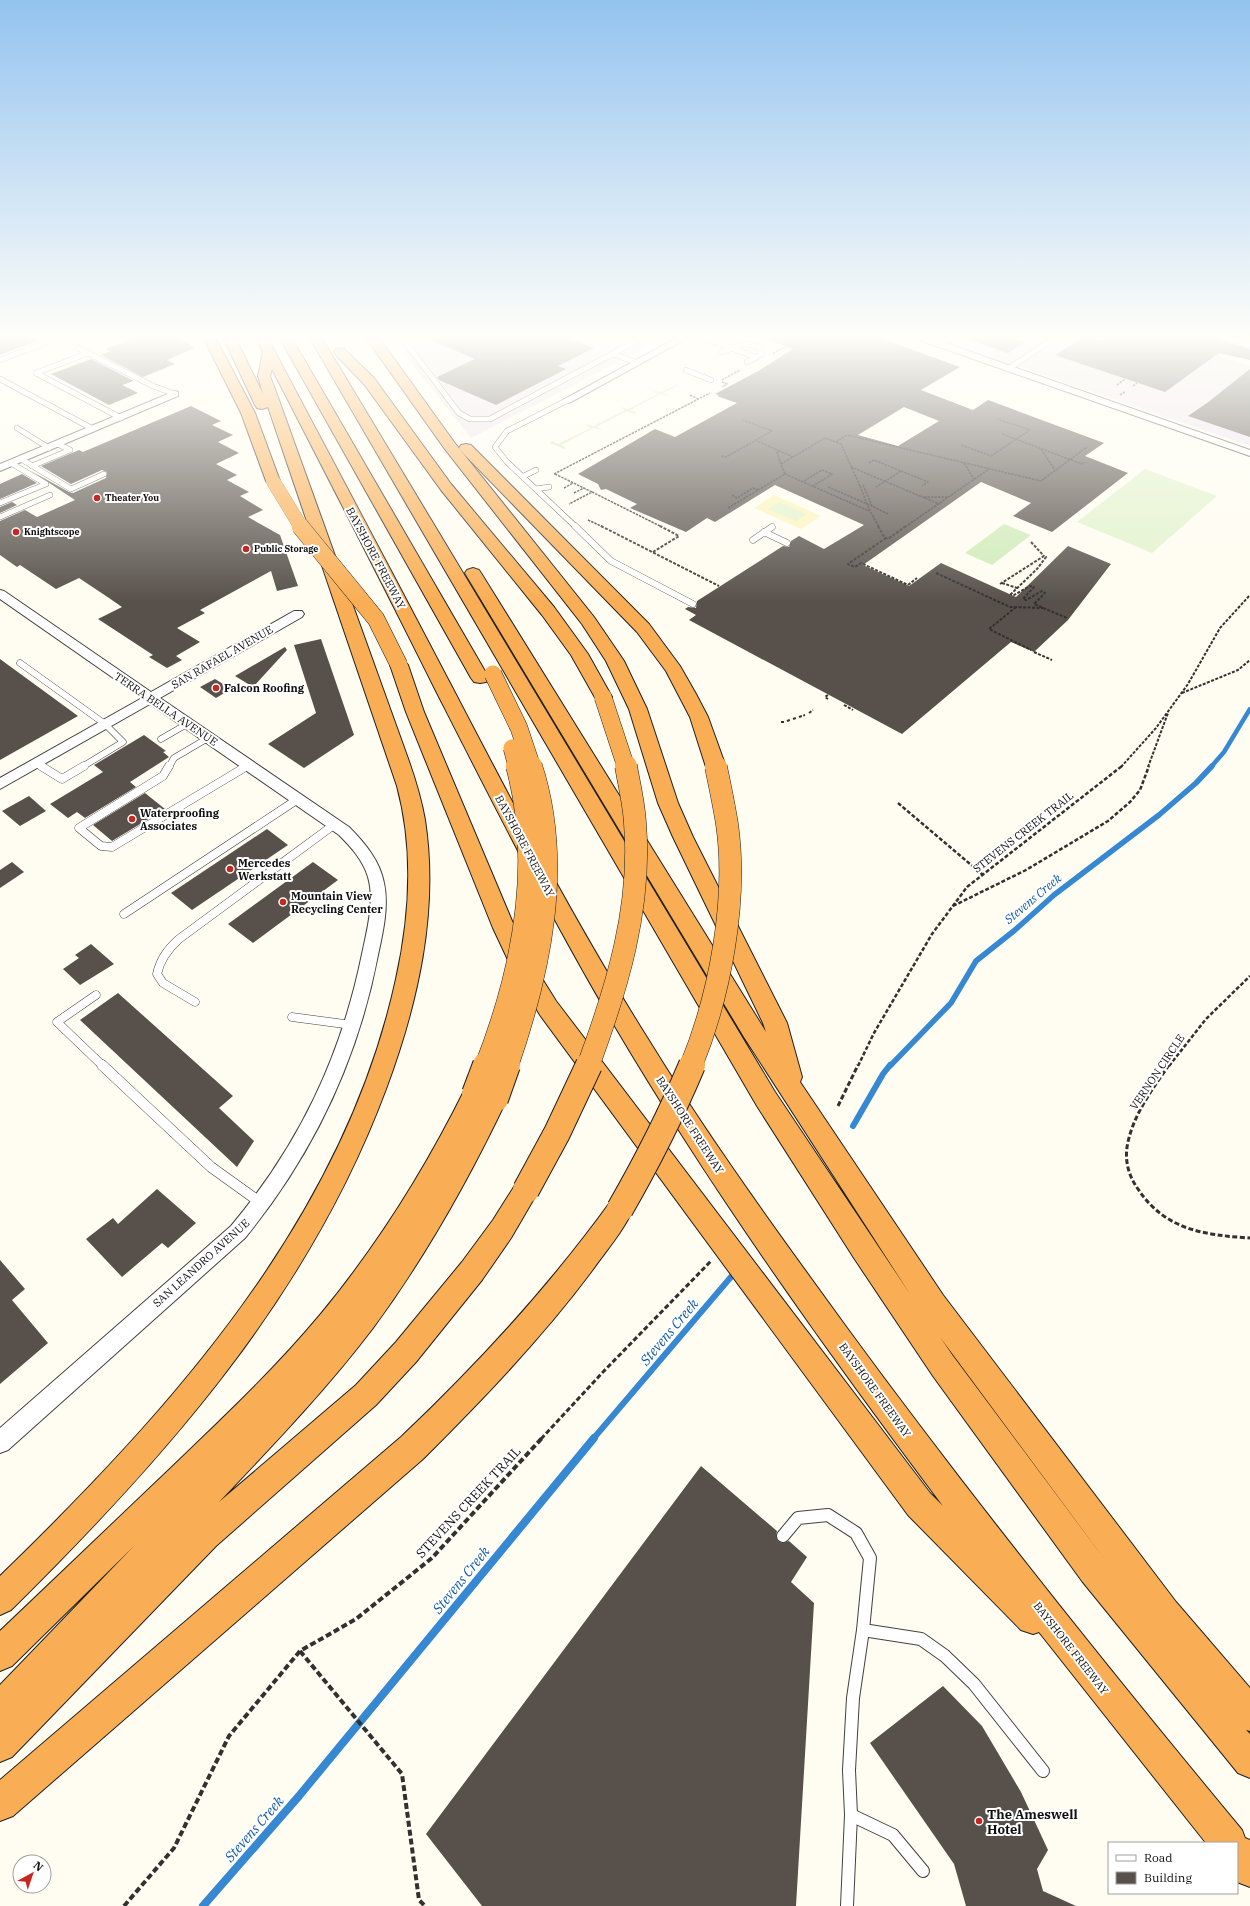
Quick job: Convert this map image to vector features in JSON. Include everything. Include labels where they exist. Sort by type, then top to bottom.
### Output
[{"type":"highway","points":[[253,424],[273,481],[286,506],[304,533],[376,619],[385,634],[399,665],[415,712],[504,928],[517,956],[548,1008],[919,1504],[1101,1686]]},
{"type":"highway","points":[[270,424],[320,536]]},
{"type":"highway","points":[[0,1599],[80,1520],[164,1428],[201,1384],[265,1297],[292,1255],[337,1177],[355,1139],[371,1099],[396,1027],[412,959],[416,927],[418,855],[415,820],[407,785],[397,753],[281,424]]},
{"type":"highway","name":"BAYSHORE FREEWAY","points":[[306,424],[515,828],[615,1007],[713,1161],[836,1337],[978,1529],[1101,1686],[1228,1842]]},
{"type":"highway","points":[[336,424],[486,676]]},
{"type":"highway","points":[[0,1709],[249,1449],[330,1358],[362,1318],[421,1235],[464,1162],[485,1097],[491,1055],[512,988],[525,922],[530,864],[525,805],[516,764],[486,676],[350,424]]},
{"type":"highway","points":[[376,424],[766,1099],[863,1249],[943,1366],[1093,1570],[1250,1761]]},
{"type":"highway","points":[[0,1745],[205,1535],[366,1395],[411,1346],[472,1272],[502,1229],[563,1125],[592,1060],[615,993],[629,931],[635,877],[634,810],[626,760],[620,736],[603,697],[579,654],[548,611],[446,487],[400,424]]},
{"type":"highway","points":[[434,424],[588,621],[615,662],[638,709],[668,803],[683,837],[775,1023],[794,1094]]},
{"type":"highway","points":[[0,1803],[412,1448],[492,1370],[548,1306],[593,1250],[620,1209],[661,1138],[691,1071],[703,1038],[720,976],[728,918],[731,862],[727,813],[716,767],[701,723],[674,670],[643,628],[443,424]]},
{"type":"highway","points":[[395,445],[752,1030],[933,1305],[1165,1613],[1250,1714]]},
{"type":"highway","points":[[0,1654],[231,1431],[314,1343],[347,1304],[405,1222],[444,1155],[485,1097]]},
{"type":"highway","points":[[1238,1854],[1250,1869]]},
{"type":"street","points":[[0,468],[105,424]]},
{"type":"street","points":[[1167,424],[1250,453]]},
{"type":"street","name":"TERRA BELLA AVENUE","points":[[2,598],[334,823]]},
{"type":"street","name":"SAN RAFAEL AVENUE","points":[[0,784],[298,614]]},
{"type":"street","name":"SAN LEANDRO AVENUE","points":[[0,1442],[238,1232],[262,1204],[304,1139],[330,1082],[352,1025],[371,953],[378,902],[377,884],[372,867],[356,843],[334,823]]},
{"type":"lane","points":[[84,424],[93,429]]},
{"type":"lane","points":[[521,424],[507,431],[495,447],[508,462],[611,561],[693,604]]},
{"type":"lane","points":[[17,428],[53,446],[70,450],[32,466]]},
{"type":"lane","points":[[16,461],[32,466],[70,489],[104,474]]},
{"type":"lane","points":[[0,504],[46,484],[16,461]]},
{"type":"lane","points":[[524,476],[536,470]]},
{"type":"lane","points":[[536,490],[549,487]]},
{"type":"lane","points":[[0,518],[50,495]]},
{"type":"lane","points":[[753,540],[772,527]]},
{"type":"lane","points":[[764,532],[787,543]]},
{"type":"lane","points":[[20,663],[105,724],[123,742],[62,779],[37,763]]},
{"type":"lane","points":[[161,739],[187,724]]},
{"type":"lane","points":[[208,738],[174,758],[163,776],[79,828],[102,846],[112,847],[248,765]]},
{"type":"lane","points":[[124,914],[298,799]]},
{"type":"lane","points":[[194,1002],[163,983],[156,974],[159,963],[166,950],[334,823]]},
{"type":"lane","points":[[96,995],[57,1022],[211,1167],[262,1204]]},
{"type":"lane","points":[[292,1017],[352,1025]]},
{"type":"lane","points":[[783,1536],[798,1518],[828,1516],[856,1533],[870,1558],[863,1630],[853,1698],[849,1770],[851,1815],[847,1906]]},
{"type":"lane","points":[[863,1630],[922,1639],[945,1656],[974,1684],[1043,1771]]},
{"type":"lane","points":[[851,1815],[893,1835],[922,1870]]},
{"type":"path","points":[[650,424],[554,474],[679,536],[652,552]]},
{"type":"path","points":[[721,456],[726,457],[772,431],[753,424]]},
{"type":"path","points":[[961,445],[992,456],[1030,430],[1011,424]]},
{"type":"path","points":[[1002,434],[1082,464],[1086,461],[1084,460],[1080,462]]},
{"type":"path","points":[[836,442],[847,435],[1041,481],[1087,447]]},
{"type":"path","points":[[781,464],[825,438],[841,444],[869,510],[886,538]]},
{"type":"path","points":[[755,440],[793,457]]},
{"type":"path","points":[[1040,448],[1055,470]]},
{"type":"path","points":[[778,451],[781,464],[786,474],[869,510]]},
{"type":"path","points":[[869,463],[874,460],[928,482],[922,486]]},
{"type":"path","points":[[964,462],[974,480]]},
{"type":"path","points":[[851,467],[939,504]]},
{"type":"path","points":[[917,578],[908,585],[861,563],[856,567],[849,563],[886,538],[888,539],[990,468]]},
{"type":"path","points":[[803,482],[822,470],[832,474],[813,486]]},
{"type":"path","points":[[876,487],[901,471]]},
{"type":"path","points":[[728,508],[786,474]]},
{"type":"path","points":[[564,488],[573,483]]},
{"type":"path","points":[[863,485],[872,506]]},
{"type":"path","points":[[828,487],[888,514]]},
{"type":"path","points":[[574,493],[584,488]]},
{"type":"path","points":[[732,495],[737,498],[753,488],[758,490]]},
{"type":"path","points":[[568,504],[592,492]]},
{"type":"path","points":[[921,496],[949,497]]},
{"type":"path","points":[[584,518],[719,586]]},
{"type":"path","points":[[1030,586],[1014,595],[1011,594],[1036,570],[1046,557],[1031,542]]},
{"type":"path","points":[[1017,588],[1001,584],[1029,568],[1044,556]]},
{"type":"path","points":[[1029,568],[1036,570]]},
{"type":"path","points":[[936,573],[1010,607],[1046,609]]},
{"type":"path","points":[[1022,583],[1034,588],[1023,599],[1026,600]]},
{"type":"path","points":[[1026,600],[1042,591],[1045,592],[1035,603]]},
{"type":"path","name":"STEVENS CREEK TRAIL","points":[[838,1106],[874,1033],[932,934],[967,887],[1117,771],[1156,728],[1182,693],[1204,658],[1220,628],[1250,595]]},
{"type":"path","points":[[1026,600],[1067,618]]},
{"type":"path","points":[[1016,607],[990,629],[1031,650]]},
{"type":"path","points":[[1034,652],[1052,660]]},
{"type":"path","points":[[1182,693],[1238,670],[1250,660]]},
{"type":"path","points":[[828,694],[825,697],[828,699]]},
{"type":"path","points":[[844,705],[853,710]]},
{"type":"path","points":[[953,906],[1026,870],[1108,822],[1130,802],[1140,790],[1170,709]]},
{"type":"path","points":[[809,714],[813,710]]},
{"type":"path","points":[[784,722],[805,715]]},
{"type":"path","points":[[898,803],[983,874]]},
{"type":"path","name":"VERNON CIRCLE","points":[[1250,976],[1207,1018],[1173,1061],[1146,1101],[1134,1122],[1127,1144],[1126,1159],[1132,1182],[1145,1200],[1150,1206],[1172,1222],[1201,1233],[1250,1238]]},
{"type":"path","name":"STEVENS CREEK TRAIL","points":[[124,1906],[174,1848],[230,1736],[300,1651],[356,1619],[432,1558],[603,1372],[714,1258]]},
{"type":"path","points":[[300,1651],[402,1774],[419,1900],[426,1906]]},
{"type":"shaded area","points":[[460,424],[498,424],[471,438]]},
{"type":"shaded area","points":[[1186,424],[1250,424],[1250,446]]},
{"type":"green space","points":[[585,424],[594,426],[602,424],[596,427],[602,430],[593,428],[561,445],[566,448],[565,449],[550,443],[552,441],[558,444],[591,428]]},
{"type":"green space","points":[[1145,469],[1217,496],[1152,553],[1077,522]]},
{"type":"green space","points":[[779,502],[806,514],[796,521],[768,509]]},
{"type":"green space","points":[[1004,524],[1031,535],[992,565],[965,553]]},
{"type":"sand","points":[[774,495],[821,516],[801,529],[754,508]]},
{"type":"building","points":[[149,424],[214,424],[212,425],[233,435],[218,442],[239,453],[216,464],[237,475],[227,480],[249,492],[240,496],[263,510],[248,517],[280,535],[298,586],[277,591],[271,571],[200,610],[205,613],[177,628],[200,642],[176,656],[182,660],[167,668],[149,657],[153,655],[98,619],[122,607],[109,598],[79,578],[56,589],[20,565],[17,567],[0,555],[0,521],[25,510],[37,517],[75,500],[31,471],[73,493],[106,478],[107,472],[102,470],[71,484],[41,466],[79,450],[83,452]]},
{"type":"building","points":[[699,424],[876,424],[858,435],[898,446],[934,424],[1053,424],[1104,443],[1085,456],[1128,473],[1052,532],[1013,516],[1031,503],[981,482],[863,565],[909,586],[941,563],[1016,597],[1068,546],[1111,564],[1068,620],[1034,652],[1011,642],[902,734],[689,620],[696,615],[685,609],[688,607],[696,608],[697,601],[783,546],[789,547],[791,541],[799,536],[824,549],[864,525],[775,485],[715,522],[707,518],[686,532],[630,508],[637,504],[606,489],[601,490],[598,484],[578,474],[655,429],[675,437]]},
{"type":"building","points":[[1211,424],[1250,424],[1250,437]]},
{"type":"building","points":[[22,474],[37,483],[0,499],[0,484]]},
{"type":"building","points":[[12,502],[17,505],[0,513],[0,507]]},
{"type":"building","points":[[321,639],[354,735],[304,768],[268,744],[316,713],[294,645]]},
{"type":"building","points":[[285,647],[287,650],[253,687],[235,676]]},
{"type":"building","points":[[0,659],[78,716],[0,760]]},
{"type":"building","name":"Falcon Roofing","points":[[215,679],[231,689],[216,698],[200,687]]},
{"type":"building","points":[[144,735],[166,751],[163,752],[169,757],[130,782],[136,787],[85,818],[77,812],[68,818],[50,804],[103,772],[94,765]]},
{"type":"building","name":"Waterproofing Associates","points":[[145,793],[165,809],[112,841],[93,825]]},
{"type":"building","points":[[29,796],[46,811],[20,826],[2,811]]},
{"type":"building","name":"Mercedes Werkstatt","points":[[267,829],[288,845],[192,910],[171,893]]},
{"type":"building","points":[[12,862],[24,872],[0,888],[0,870]]},
{"type":"building","name":"Mountain View Recycling Center","points":[[313,862],[338,880],[253,943],[228,924]]},
{"type":"building","points":[[91,944],[114,964],[80,985],[63,969],[79,958],[75,955]]},
{"type":"building","points":[[118,993],[233,1096],[219,1108],[254,1141],[237,1167],[80,1020]]},
{"type":"building","points":[[157,1189],[196,1223],[168,1248],[162,1243],[122,1277],[86,1239],[113,1218],[118,1224]]},
{"type":"building","points":[[0,1260],[25,1289],[12,1300],[48,1343],[0,1384]]},
{"type":"building","points":[[701,1466],[777,1531],[776,1535],[778,1541],[782,1543],[789,1541],[807,1557],[791,1582],[814,1603],[796,1906],[482,1906],[426,1834]]},
{"type":"building","name":"The Ameswell Hotel","points":[[943,1686],[982,1726],[1021,1792],[1048,1850],[1037,1869],[1043,1891],[1076,1906],[966,1906],[954,1864],[870,1743]]},
{"type":"waterway","name":"Stevens Creek","points":[[1211,767],[1224,752],[1250,709]]},
{"type":"waterway","name":"Stevens Creek","points":[[890,1066],[951,1003],[976,961],[1015,930],[1054,895],[1159,815],[1196,783],[1212,766]]},
{"type":"waterway","name":"Stevens Creek","points":[[853,1126],[883,1074],[890,1065]]},
{"type":"waterway","name":"Stevens Creek","points":[[593,1439],[736,1271]]},
{"type":"waterway","name":"Stevens Creek","points":[[203,1906],[299,1796],[594,1438]]},
{"type":"place","name":"Theater You","points":[[97,498]]},
{"type":"place","name":"Knightscope","points":[[16,532]]},
{"type":"place","name":"Public Storage","points":[[246,549]]},
{"type":"place","name":"Falcon Roofing","points":[[216,688]]},
{"type":"place","name":"Waterproofing Associates","points":[[132,819]]},
{"type":"place","name":"Mercedes Werkstatt","points":[[230,869]]},
{"type":"place","name":"Mountain View Recycling Center","points":[[283,902]]},
{"type":"place","name":"The Ameswell Hotel","points":[[979,1821]]}]
